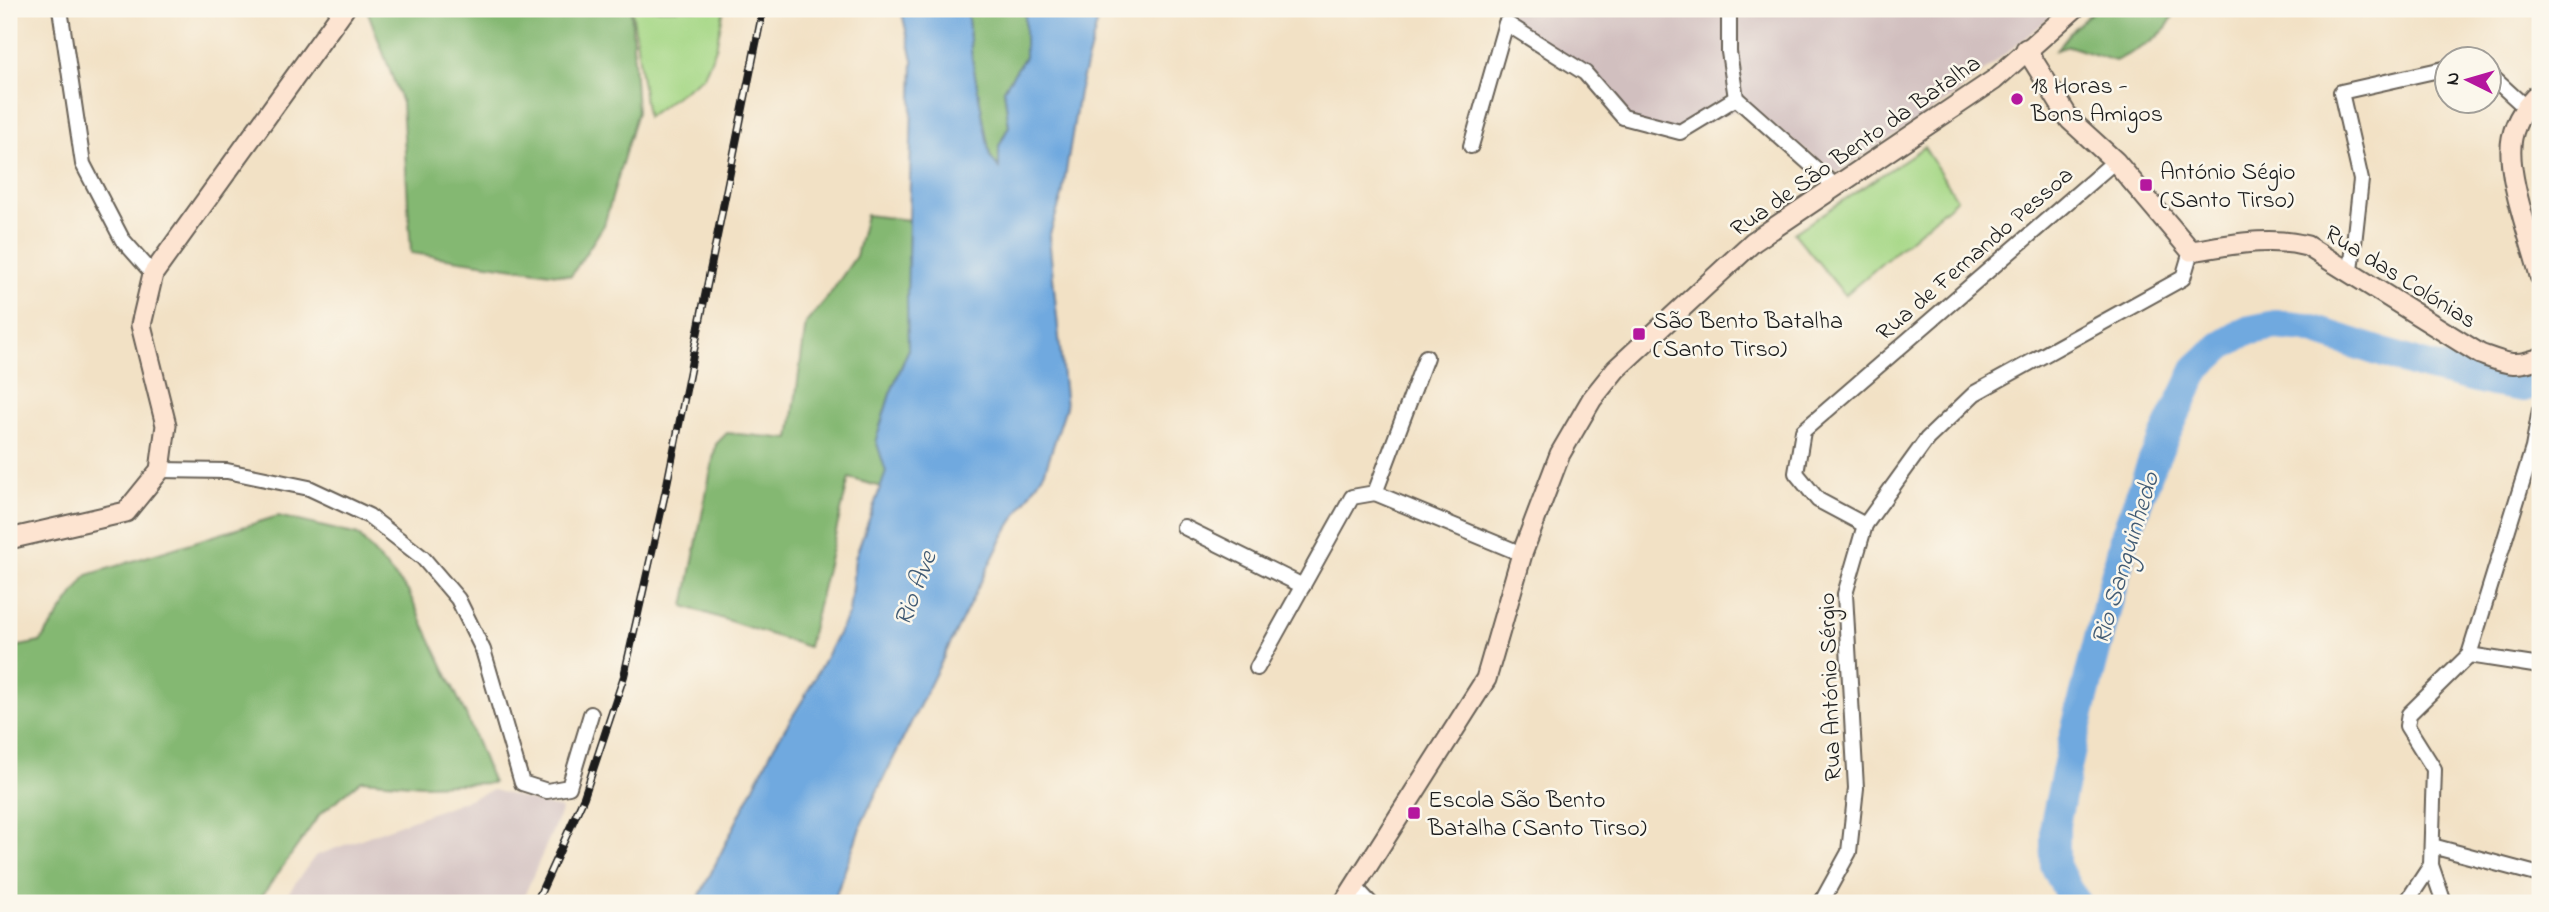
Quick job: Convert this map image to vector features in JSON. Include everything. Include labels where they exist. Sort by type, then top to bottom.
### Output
[{"type":"street","points":[[60,9],[83,164],[122,239],[152,274]]},
{"type":"street","points":[[9,539],[126,512],[160,470],[166,425],[141,325],[152,274],[344,9]]},
{"type":"street","points":[[1729,9],[1729,52],[1736,98],[1835,186]]},
{"type":"street","name":"Rua de São Bento da Batalha","points":[[1350,895],[1486,679],[1522,554],[1560,454],[1592,400],[1616,369],[1753,242],[1994,80],[2074,9]]},
{"type":"street","points":[[1471,146],[1506,23],[1585,74],[1623,117],[1680,132],[1736,98]]},
{"type":"street","points":[[2026,49],[2070,120],[2115,160],[2192,251]]},
{"type":"street","points":[[2351,271],[2361,180],[2341,92],[2434,71]]},
{"type":"street","points":[[2504,88],[2525,107]]},
{"type":"street","points":[[2540,92],[2525,107],[2517,121],[2512,138],[2511,157],[2540,276]]},
{"type":"street","name":"Rua de Fernando Pessoa","points":[[1865,525],[1818,500],[1796,473],[1803,431],[2115,160]]},
{"type":"street","name":"Rua das Colónias","points":[[2192,251],[2265,240],[2285,240],[2307,246],[2480,354],[2502,362],[2523,365],[2540,358]]},
{"type":"street","name":"Rua António Sérgio","points":[[1821,903],[1849,852],[1856,788],[1845,594],[1865,525],[1927,439],[1975,393],[2183,278],[2192,251]]},
{"type":"street","points":[[1375,494],[1426,356]]},
{"type":"street","points":[[2444,903],[2431,865],[2434,769],[2407,726],[2409,714],[2469,655],[2537,448],[2540,410]]},
{"type":"street","points":[[160,470],[227,471],[309,488],[369,516],[422,558],[458,599],[483,650],[522,783],[547,791],[569,787],[591,714]]},
{"type":"street","points":[[1257,668],[1352,497],[1375,494],[1522,554]]},
{"type":"street","points":[[1184,527],[1303,586]]},
{"type":"street","points":[[2469,655],[2540,666]]},
{"type":"street","points":[[2432,846],[2540,875]]},
{"type":"street","points":[[2406,903],[2431,865]]},
{"type":"street","points":[[1350,895],[1370,903]]},
{"type":"shaded area","points":[[1501,9],[2060,9],[1953,97],[1837,173],[1746,106],[1680,135],[1623,121],[1583,76]]},
{"type":"shaded area","points":[[493,790],[562,809],[521,903],[281,903],[315,856]]},
{"type":"green space","points":[[371,9],[631,9],[637,112],[604,225],[571,276],[411,253],[402,103],[368,12]]},
{"type":"green space","points":[[632,9],[724,9],[716,48],[704,76],[647,117]]},
{"type":"green space","points":[[967,9],[1025,9],[1025,57],[1004,89],[1009,126],[999,146],[999,169],[990,156],[972,59]]},
{"type":"green space","points":[[2096,9],[2175,9],[2172,19],[2160,35],[2115,61],[2069,46],[2056,50],[2074,28]]},
{"type":"green space","points":[[1924,147],[1957,199],[1845,295],[1794,233]]},
{"type":"green space","points":[[866,215],[909,220],[908,351],[890,394],[876,440],[887,472],[881,487],[849,478],[808,647],[684,606],[716,444],[727,433],[790,439],[806,323],[856,256]]},
{"type":"green space","points":[[278,516],[358,535],[408,591],[466,715],[493,783],[422,785],[362,780],[320,814],[257,903],[9,903],[9,648],[40,642],[87,575]]},
{"type":"water","name":"Rio Ave","points":[[901,9],[967,9],[972,59],[990,156],[999,168],[999,146],[1009,126],[1004,89],[1025,57],[1025,9],[1101,9],[1079,92],[1062,196],[1049,237],[1066,407],[1045,471],[1005,533],[863,820],[833,903],[700,903],[700,895],[774,746],[804,698],[849,613],[855,558],[886,472],[876,440],[890,394],[908,351],[913,60]]},
{"type":"waterway","name":"Rio Sanguinhedo","points":[[2077,903],[2055,865],[2055,824],[2073,740],[2126,533],[2152,463],[2197,368],[2221,346],[2246,331],[2276,325],[2307,328],[2418,364],[2492,382],[2523,387],[2540,381]]},
{"type":"railway","points":[[536,903],[584,797],[624,676],[665,494],[763,9]]},
{"type":"place","name":"18 Horas - Bons Amigos","points":[[2017,99]]},
{"type":"place","name":"António Ségio (Santo Tirso)","points":[[2146,185]]},
{"type":"place","name":"São Bento Batalha (Santo Tirso)","points":[[1639,334]]},
{"type":"place","name":"Escola São Bento Batalha (Santo Tirso)","points":[[1414,813]]}]
